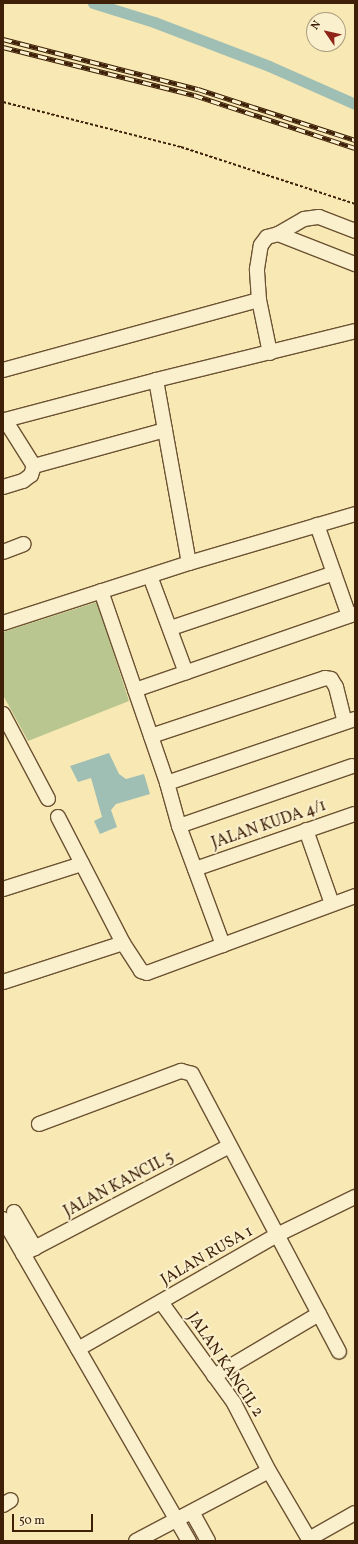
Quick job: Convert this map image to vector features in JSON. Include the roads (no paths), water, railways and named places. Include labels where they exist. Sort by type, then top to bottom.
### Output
[{"type":"street","points":[[270,353],[259,300],[257,269],[260,245],[267,237],[278,234],[298,222],[319,217],[355,230]]},
{"type":"street","points":[[278,234],[355,264]]},
{"type":"street","points":[[3,370],[259,300]]},
{"type":"street","points":[[34,466],[4,417],[355,331]]},
{"type":"street","points":[[156,380],[190,563]]},
{"type":"street","points":[[34,466],[165,430]]},
{"type":"street","points":[[3,487],[23,481],[31,474],[34,466]]},
{"type":"street","points":[[3,623],[190,563],[355,514]]},
{"type":"street","points":[[135,690],[352,615],[334,573],[317,525]]},
{"type":"street","points":[[3,552],[24,544]]},
{"type":"street","points":[[171,628],[334,573]]},
{"type":"street","points":[[150,576],[171,628],[186,673]]},
{"type":"street","points":[[101,592],[167,783],[179,826],[223,945]]},
{"type":"street","points":[[151,736],[325,678],[331,679],[336,687],[350,720],[167,783]]},
{"type":"street","points":[[3,714],[48,799]]},
{"type":"street","points":[[179,826],[352,766]]},
{"type":"street","name":"JALAN KUDA 4/1","points":[[195,869],[355,814]]},
{"type":"street","points":[[58,817],[123,943],[141,971],[147,972],[355,896]]},
{"type":"street","points":[[306,830],[332,904]]},
{"type":"street","points":[[3,889],[82,864]]},
{"type":"street","points":[[3,982],[123,943]]},
{"type":"street","points":[[39,1124],[181,1071],[187,1071],[196,1079],[339,1352]]},
{"type":"street","name":"JALAN KANCIL 5","points":[[29,1251],[230,1146]]},
{"type":"street","name":"JALAN RUSA 1","points":[[78,1349],[277,1236],[355,1197]]},
{"type":"street","points":[[9,1215],[29,1251],[78,1349],[188,1541]]},
{"type":"street","name":"JALAN KANCIL 2","points":[[161,1302],[214,1376],[247,1426],[269,1471],[310,1540]]},
{"type":"street","points":[[214,1376],[319,1314]]},
{"type":"street","points":[[136,1541],[269,1471]]},
{"type":"street","points":[[192,1512],[208,1541]]},
{"type":"street","points":[[310,1540],[355,1514]]},
{"type":"water","points":[[109,753],[119,774],[126,779],[144,774],[150,794],[116,804],[111,810],[117,827],[100,834],[94,821],[102,817],[91,778],[78,782],[70,766]]},
{"type":"waterway","points":[[93,3],[154,22],[269,66],[355,104]]},
{"type":"railway","points":[[3,39],[198,89],[355,140]]},
{"type":"railway","points":[[3,47],[194,95],[355,148]]}]
